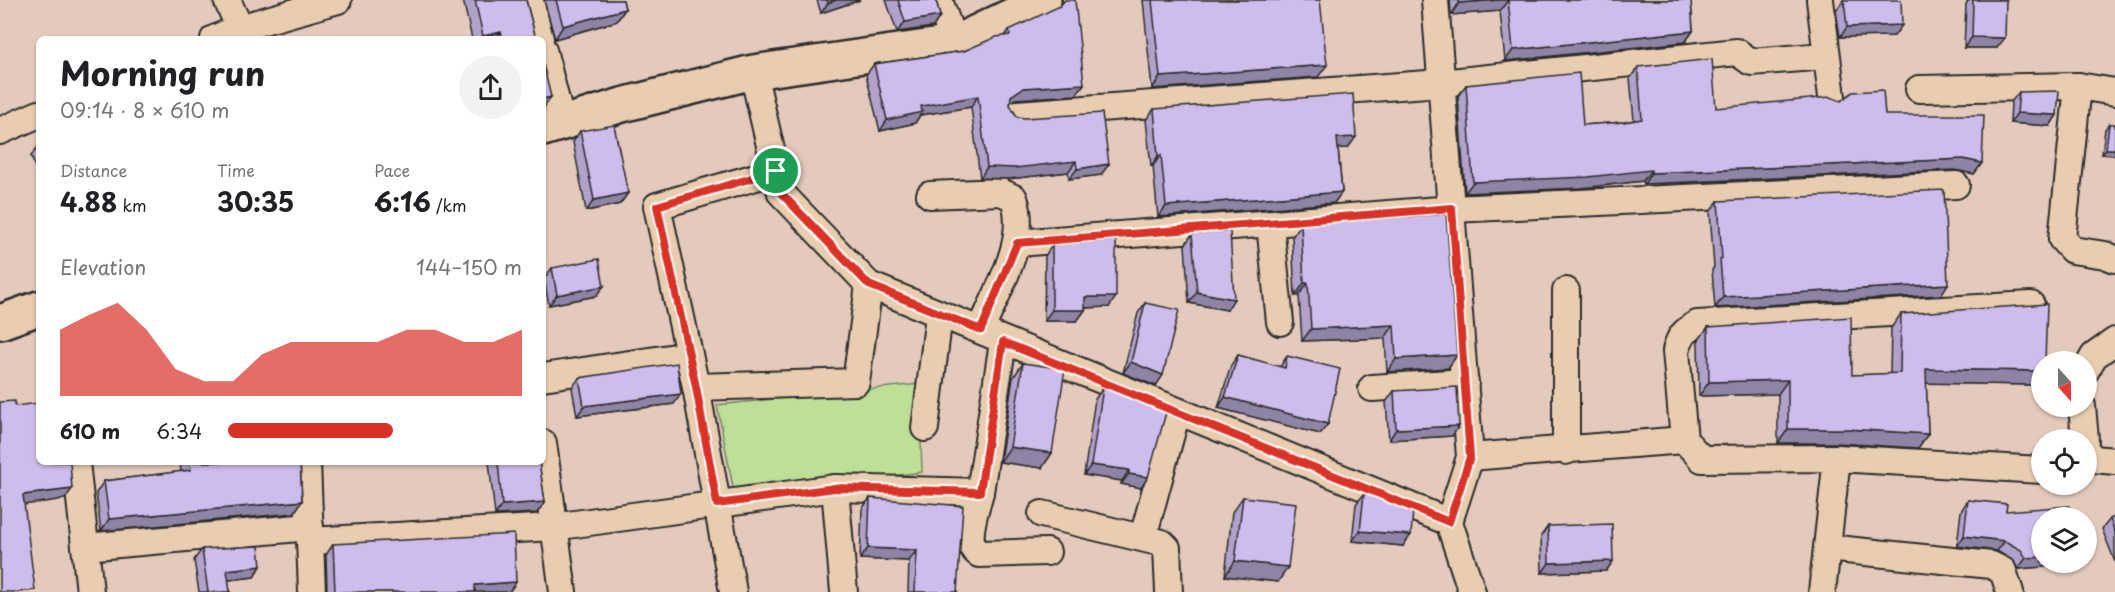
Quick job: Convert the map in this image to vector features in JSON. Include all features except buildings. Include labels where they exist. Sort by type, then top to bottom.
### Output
[{"type":"street","points":[[227,0],[242,33],[338,0]]},
{"type":"street","points":[[530,0],[539,36]]},
{"type":"street","points":[[939,0],[954,43]]},
{"type":"street","points":[[546,76],[552,127],[622,105],[753,72],[954,43],[1044,0]]},
{"type":"street","points":[[1435,0],[1470,457],[1449,522],[1472,592]]},
{"type":"street","points":[[1820,0],[1832,97]]},
{"type":"street","points":[[1017,114],[1441,83],[1737,52],[1751,62],[1826,56]]},
{"type":"street","points":[[753,72],[781,193],[869,285],[981,330],[1003,342],[1449,522]]},
{"type":"street","points":[[2078,86],[2062,238],[2072,250],[2105,255],[2115,259]]},
{"type":"street","points":[[1919,89],[2078,86],[2115,92]]},
{"type":"street","points":[[0,131],[36,115]]},
{"type":"street","points":[[733,592],[696,387],[657,206],[776,171]]},
{"type":"street","points":[[1017,243],[1452,208],[1956,185]]},
{"type":"street","points":[[930,195],[1001,192],[1014,198],[1020,214],[1017,243],[981,330]]},
{"type":"street","points":[[1270,224],[1280,321]]},
{"type":"street","points":[[696,387],[856,382],[869,285]]},
{"type":"street","points":[[1566,291],[1566,451]]},
{"type":"street","points":[[2031,305],[1697,324],[1686,330],[1678,340],[1676,351],[1684,440],[1702,459],[1837,458],[2031,469]]},
{"type":"street","points":[[0,322],[36,309]]},
{"type":"street","points":[[925,428],[939,315]]},
{"type":"street","points":[[2097,354],[2115,341]]},
{"type":"street","points":[[1003,342],[970,542],[974,551],[980,554],[1047,552]]},
{"type":"street","points":[[546,376],[689,355]]},
{"type":"street","points":[[1372,388],[1465,382]]},
{"type":"street","points":[[1143,537],[1177,412]]},
{"type":"street","points":[[1470,457],[1684,440]]},
{"type":"street","points":[[1822,592],[1837,458]]},
{"type":"street","points":[[76,465],[90,592]]},
{"type":"street","points":[[307,465],[312,592]]},
{"type":"street","points":[[546,465],[563,592]]},
{"type":"street","points":[[85,547],[310,534],[553,527],[835,488],[980,492]]},
{"type":"street","points":[[835,488],[844,592]]},
{"type":"street","points":[[1042,514],[1162,543],[1167,548],[1169,592]]},
{"type":"street","points":[[1827,548],[1991,565],[2003,572],[2010,592]]},
{"type":"green space","points":[[919,384],[922,472],[735,497],[717,405]]},
{"type":"route","points":[[776,171],[781,193],[869,285],[981,330],[1017,243],[1452,208],[1470,457],[1449,522],[1003,342],[980,492],[835,488],[717,504],[696,387],[657,206],[776,171]]}]
